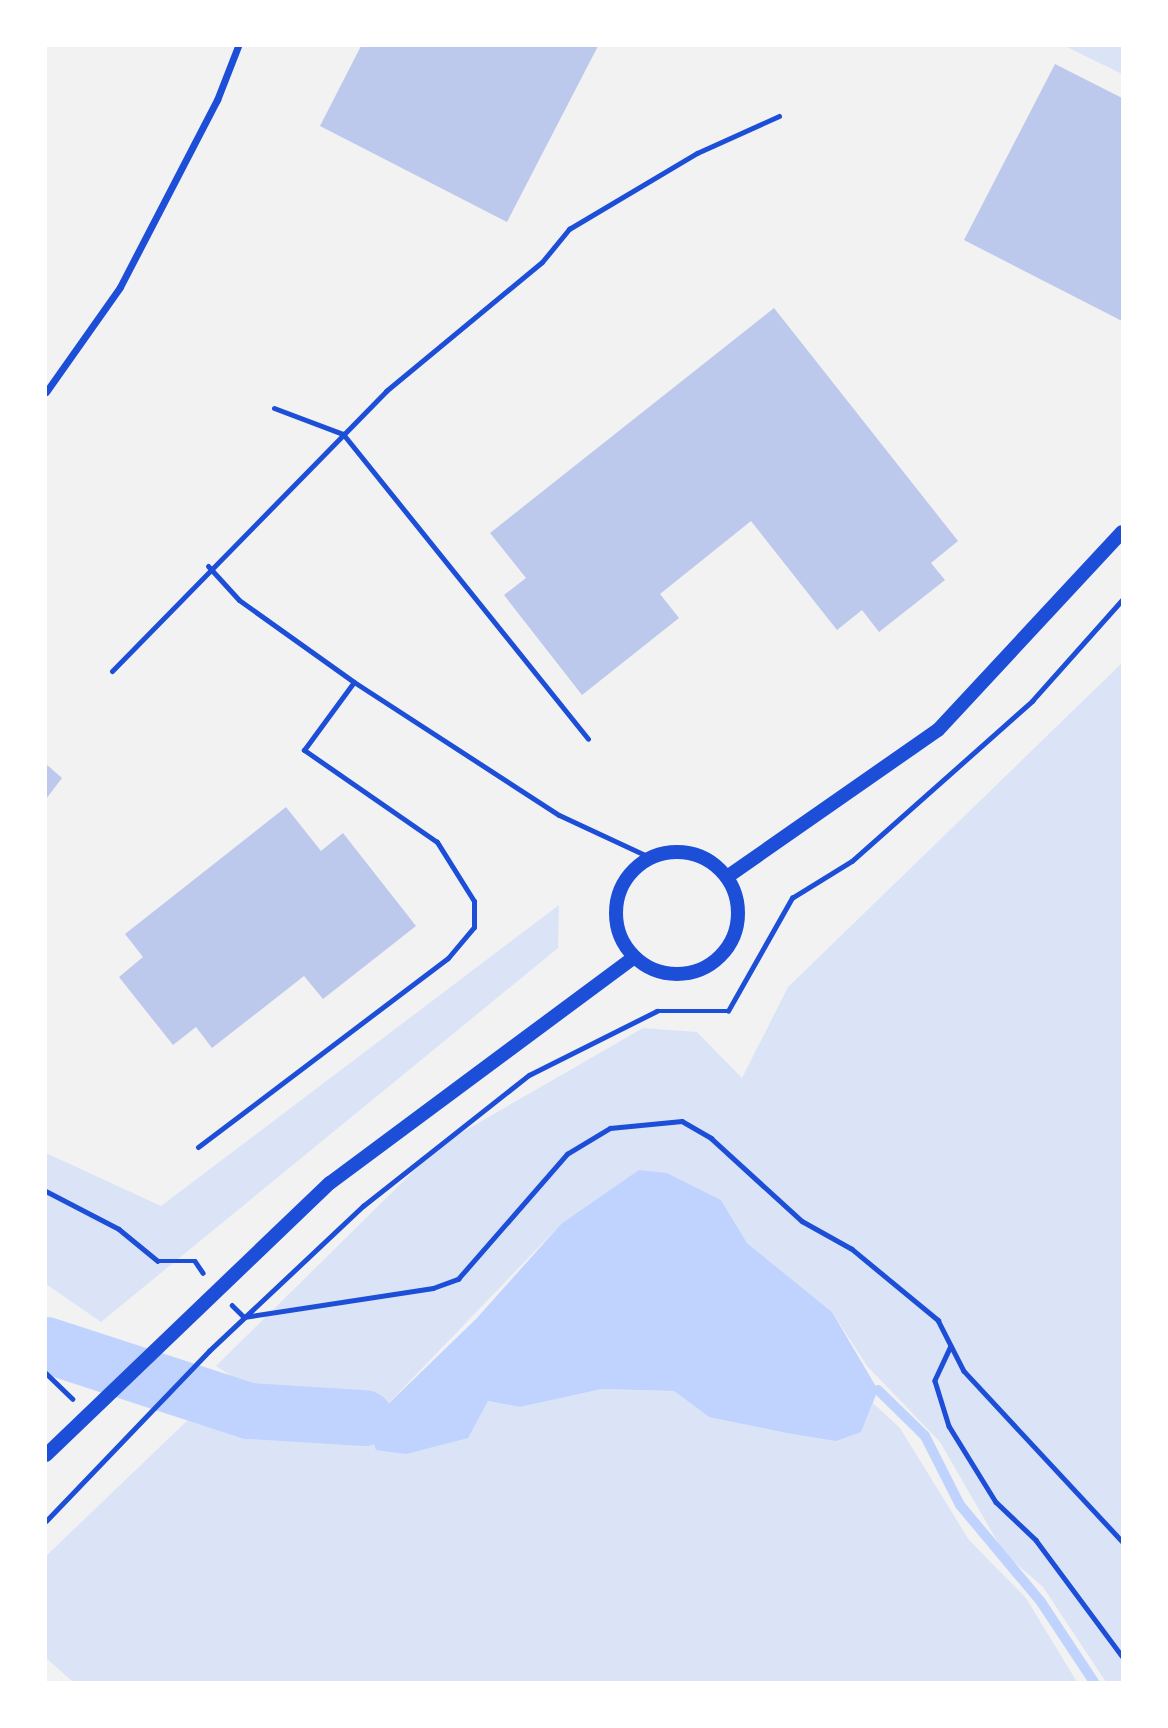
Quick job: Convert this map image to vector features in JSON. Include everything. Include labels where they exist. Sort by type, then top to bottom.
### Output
[{"type":"main road","points":[[727,877],[938,730],[1122,532]]},
{"type":"main road","points":[[690,852],[727,877],[738,925],[714,962],[682,975],[661,973],[634,957],[621,940],[615,906],[622,885],[649,858],[690,852]]},
{"type":"main road","points":[[46,1455],[101,1398],[330,1182],[634,957]]},
{"type":"street","points":[[46,392],[120,287],[217,100],[238,46]]},
{"type":"lane","points":[[112,671],[208,566],[343,434],[542,262],[569,229],[697,153],[779,116]]},
{"type":"lane","points":[[274,408],[343,434],[588,739]]},
{"type":"lane","points":[[208,566],[239,600],[354,682],[559,815],[649,858]]},
{"type":"lane","points":[[198,1147],[448,958],[474,926],[474,901],[437,842],[304,750],[354,682]]},
{"type":"path","points":[[46,1521],[142,1425],[209,1351],[363,1206],[529,1075],[657,1011],[728,1011],[792,898],[852,861],[1032,701],[1122,600]]},
{"type":"path","points":[[244,1317],[433,1289],[458,1279],[567,1154],[610,1128],[650,1119],[682,1121],[711,1138],[802,1220],[894,1281],[938,1320],[951,1346],[1002,1414],[1051,1458],[1122,1541]]},
{"type":"path","points":[[46,1191],[119,1229],[158,1261],[195,1261],[215,1289],[244,1317]]},
{"type":"path","points":[[951,1346],[935,1381],[949,1426],[996,1502],[1036,1540],[1122,1656]]},
{"type":"path","points":[[46,1373],[87,1412]]},
{"type":"shaded area","points":[[1065,46],[1122,46],[1122,74]]},
{"type":"shaded area","points":[[1122,663],[1122,1682],[1106,1682],[1043,1587],[1004,1553],[940,1442],[867,1366],[832,1312],[747,1243],[721,1200],[667,1173],[561,1224],[384,1408],[301,1408],[263,1397],[216,1366],[440,1145],[643,1028],[697,1032],[742,1078],[788,987]]},
{"type":"shaded area","points":[[559,905],[558,948],[101,1322],[46,1284],[46,1153],[161,1206]]},
{"type":"shaded area","points":[[602,1389],[674,1391],[709,1417],[861,1432],[873,1403],[900,1428],[969,1540],[1026,1598],[1077,1682],[73,1682],[46,1658],[46,1556],[192,1416],[346,1437],[406,1454],[487,1401],[520,1407]]},
{"type":"water","points":[[639,1170],[667,1173],[721,1200],[747,1243],[832,1312],[878,1390],[861,1432],[836,1441],[787,1433],[709,1417],[674,1391],[602,1389],[520,1407],[488,1401],[468,1438],[406,1454],[376,1450],[365,1418],[384,1408],[476,1319],[561,1224]]},
{"type":"building","points":[[361,46],[598,46],[507,222],[320,126]]},
{"type":"building","points":[[1055,64],[1122,98],[1122,321],[964,240]]},
{"type":"building","points":[[774,308],[958,541],[931,563],[945,580],[879,632],[862,610],[837,630],[751,521],[660,594],[679,618],[582,695],[504,595],[526,578],[490,533]]},
{"type":"building","points":[[46,764],[62,778],[46,799]]},
{"type":"building","points":[[286,807],[321,851],[343,833],[416,926],[323,999],[304,976],[212,1048],[196,1027],[173,1045],[119,977],[143,957],[125,934]]},
{"type":"waterway","points":[[46,1345],[249,1411],[365,1418]]},
{"type":"waterway","points":[[878,1390],[925,1436],[960,1505],[1041,1602],[1094,1682]]}]
